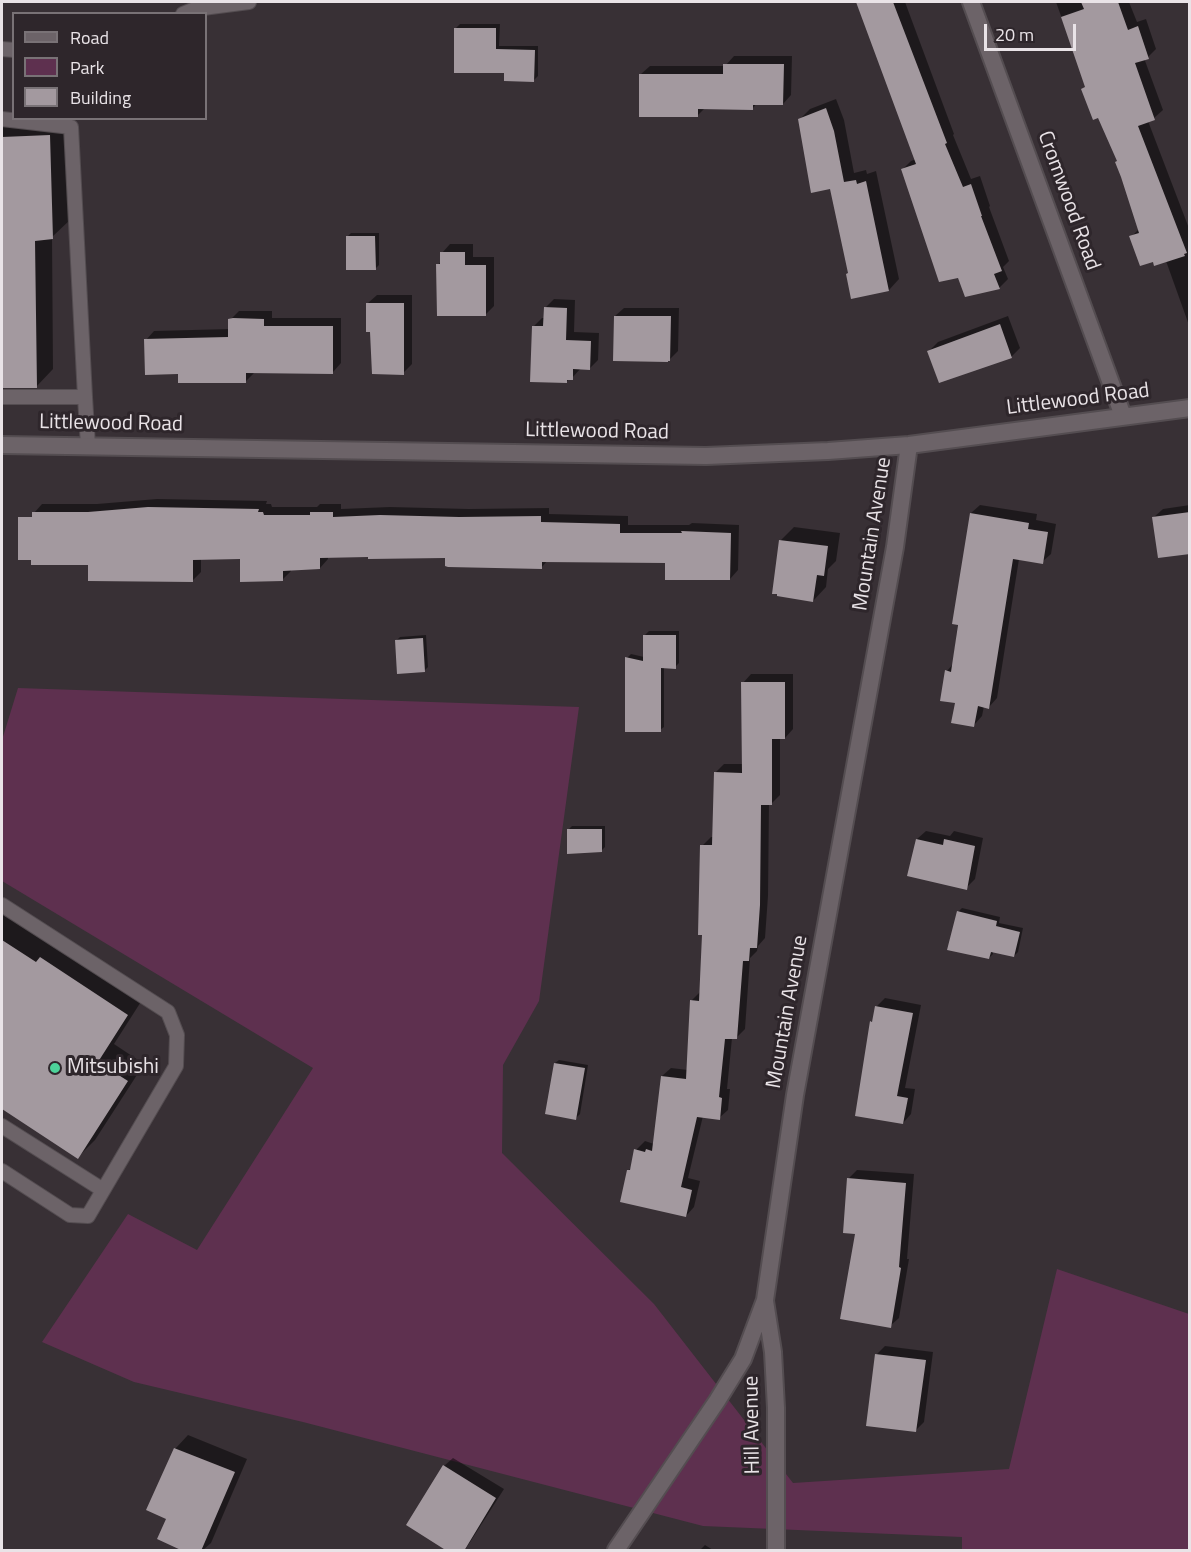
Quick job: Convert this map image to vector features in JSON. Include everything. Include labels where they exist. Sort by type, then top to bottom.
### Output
[{"type":"street","name":"Cromwood Road","points":[[971,2],[1123,416]]},
{"type":"street","name":"Littlewood Road","points":[[2,445],[706,456],[828,451],[909,444],[1190,408]]},
{"type":"street","name":"Mountain Avenue","points":[[616,1551],[743,1359],[765,1300],[795,1095],[895,547],[909,444]]},
{"type":"street","name":"Hill Avenue","points":[[765,1300],[773,1352],[776,1408],[776,1551]]},
{"type":"lane","points":[[188,12],[249,2]]},
{"type":"lane","points":[[2,119],[71,127],[88,446]]},
{"type":"lane","points":[[2,397],[85,397]]},
{"type":"lane","points":[[2,905],[168,1012],[177,1035],[176,1066],[88,1216],[70,1215],[2,1171]]},
{"type":"lane","points":[[2,1126],[104,1190]]},
{"type":"green space","points":[[18,688],[579,707],[539,1001],[503,1065],[502,1153],[654,1304],[793,1483],[1009,1469],[1057,1269],[1189,1314],[1189,1550],[962,1550],[962,1537],[703,1526],[303,1422],[134,1382],[42,1342],[128,1214],[197,1250],[313,1068],[2,881],[2,740]]},
{"type":"building","points":[[856,2],[893,2],[963,187],[971,184],[1002,271],[994,274],[1000,289],[965,297],[958,278],[939,282],[901,169],[916,164]]},
{"type":"building","points":[[1081,2],[1118,2],[1128,30],[1138,26],[1149,59],[1135,63],[1155,120],[1138,126],[1187,253],[1184,254],[1185,256],[1154,266],[1153,262],[1140,266],[1129,236],[1139,233],[1115,162],[1117,161],[1098,118],[1093,120],[1081,89],[1085,87],[1061,17],[1084,9]]},
{"type":"building","points":[[454,28],[496,28],[496,49],[535,50],[534,82],[504,81],[504,73],[454,73]]},
{"type":"building","points":[[723,64],[784,64],[783,105],[753,105],[753,110],[698,109],[698,117],[639,117],[639,74],[723,74]]},
{"type":"building","points":[[826,108],[834,131],[844,182],[856,180],[857,184],[866,181],[889,291],[851,299],[846,274],[848,273],[830,189],[811,193],[798,119]]},
{"type":"building","points":[[50,135],[53,239],[35,241],[37,388],[2,388],[2,137]]},
{"type":"building","points":[[346,236],[375,236],[376,270],[346,270]]},
{"type":"building","points":[[440,252],[465,252],[465,265],[486,265],[486,316],[437,316],[436,264],[440,264]]},
{"type":"building","points":[[366,303],[404,303],[404,375],[372,374],[370,332],[366,332]]},
{"type":"building","points":[[544,307],[567,308],[566,340],[591,341],[590,370],[573,369],[573,380],[567,380],[567,383],[530,382],[532,326],[543,326]]},
{"type":"building","points":[[614,316],[671,316],[670,361],[613,361]]},
{"type":"building","points":[[228,319],[264,319],[264,326],[333,326],[333,374],[246,373],[246,383],[178,383],[178,374],[145,375],[144,339],[228,337]]},
{"type":"building","points":[[1000,324],[1012,358],[939,383],[927,351]]},
{"type":"building","points":[[148,507],[259,509],[258,512],[263,512],[264,515],[310,515],[310,512],[333,512],[333,517],[541,516],[541,522],[620,524],[620,533],[682,533],[681,531],[731,533],[730,580],[665,580],[665,563],[542,562],[542,569],[448,567],[445,566],[445,558],[368,559],[368,557],[320,558],[320,569],[283,571],[283,581],[240,582],[240,559],[193,560],[193,582],[88,581],[88,565],[31,565],[31,560],[18,560],[18,517],[32,517],[32,512],[88,512]]},
{"type":"building","points":[[1190,512],[1190,554],[1158,558],[1152,517]]},
{"type":"building","points":[[970,513],[1029,523],[1028,529],[1048,532],[1043,564],[1013,559],[989,709],[978,706],[974,727],[951,723],[955,703],[940,701],[945,670],[951,672],[958,625],[952,624]]},
{"type":"building","points":[[779,540],[828,546],[824,576],[817,575],[813,602],[772,594]]},
{"type":"building","points":[[643,635],[676,635],[676,669],[661,668],[661,732],[625,732],[625,657],[643,661]]},
{"type":"building","points":[[423,638],[425,672],[397,674],[395,640]]},
{"type":"building","points":[[741,682],[785,682],[785,739],[772,739],[772,805],[761,805],[757,948],[750,948],[749,961],[743,961],[737,1039],[725,1039],[719,1097],[722,1098],[720,1120],[697,1117],[681,1187],[692,1190],[686,1217],[620,1202],[634,1149],[652,1151],[661,1076],[686,1079],[690,1000],[699,1001],[702,935],[698,935],[700,845],[712,845],[714,772],[742,773]]},
{"type":"building","points":[[567,829],[602,829],[602,852],[567,854]]},
{"type":"building","points":[[916,839],[943,845],[944,839],[975,846],[967,890],[907,876]]},
{"type":"building","points":[[957,911],[997,921],[996,926],[1020,932],[1014,957],[991,952],[989,959],[947,950]]},
{"type":"building","name":"Mitsubishi","points":[[2,940],[36,962],[40,957],[128,1015],[98,1062],[128,1081],[78,1159],[2,1109]]},
{"type":"building","points":[[875,1006],[913,1013],[897,1096],[908,1098],[903,1124],[855,1116],[870,1021],[872,1022]]},
{"type":"building","points":[[554,1063],[585,1068],[576,1120],[545,1114]]},
{"type":"building","points":[[847,1178],[906,1183],[899,1267],[901,1268],[891,1328],[840,1319],[855,1234],[843,1233]]},
{"type":"building","points":[[875,1354],[926,1360],[916,1432],[866,1426]]},
{"type":"building","points":[[174,1448],[235,1472],[201,1551],[183,1551],[157,1539],[166,1519],[146,1510]]},
{"type":"building","points":[[443,1465],[496,1498],[464,1551],[447,1551],[406,1525]]},
{"type":"place","name":"Mitsubishi","points":[[55,1068]]}]
